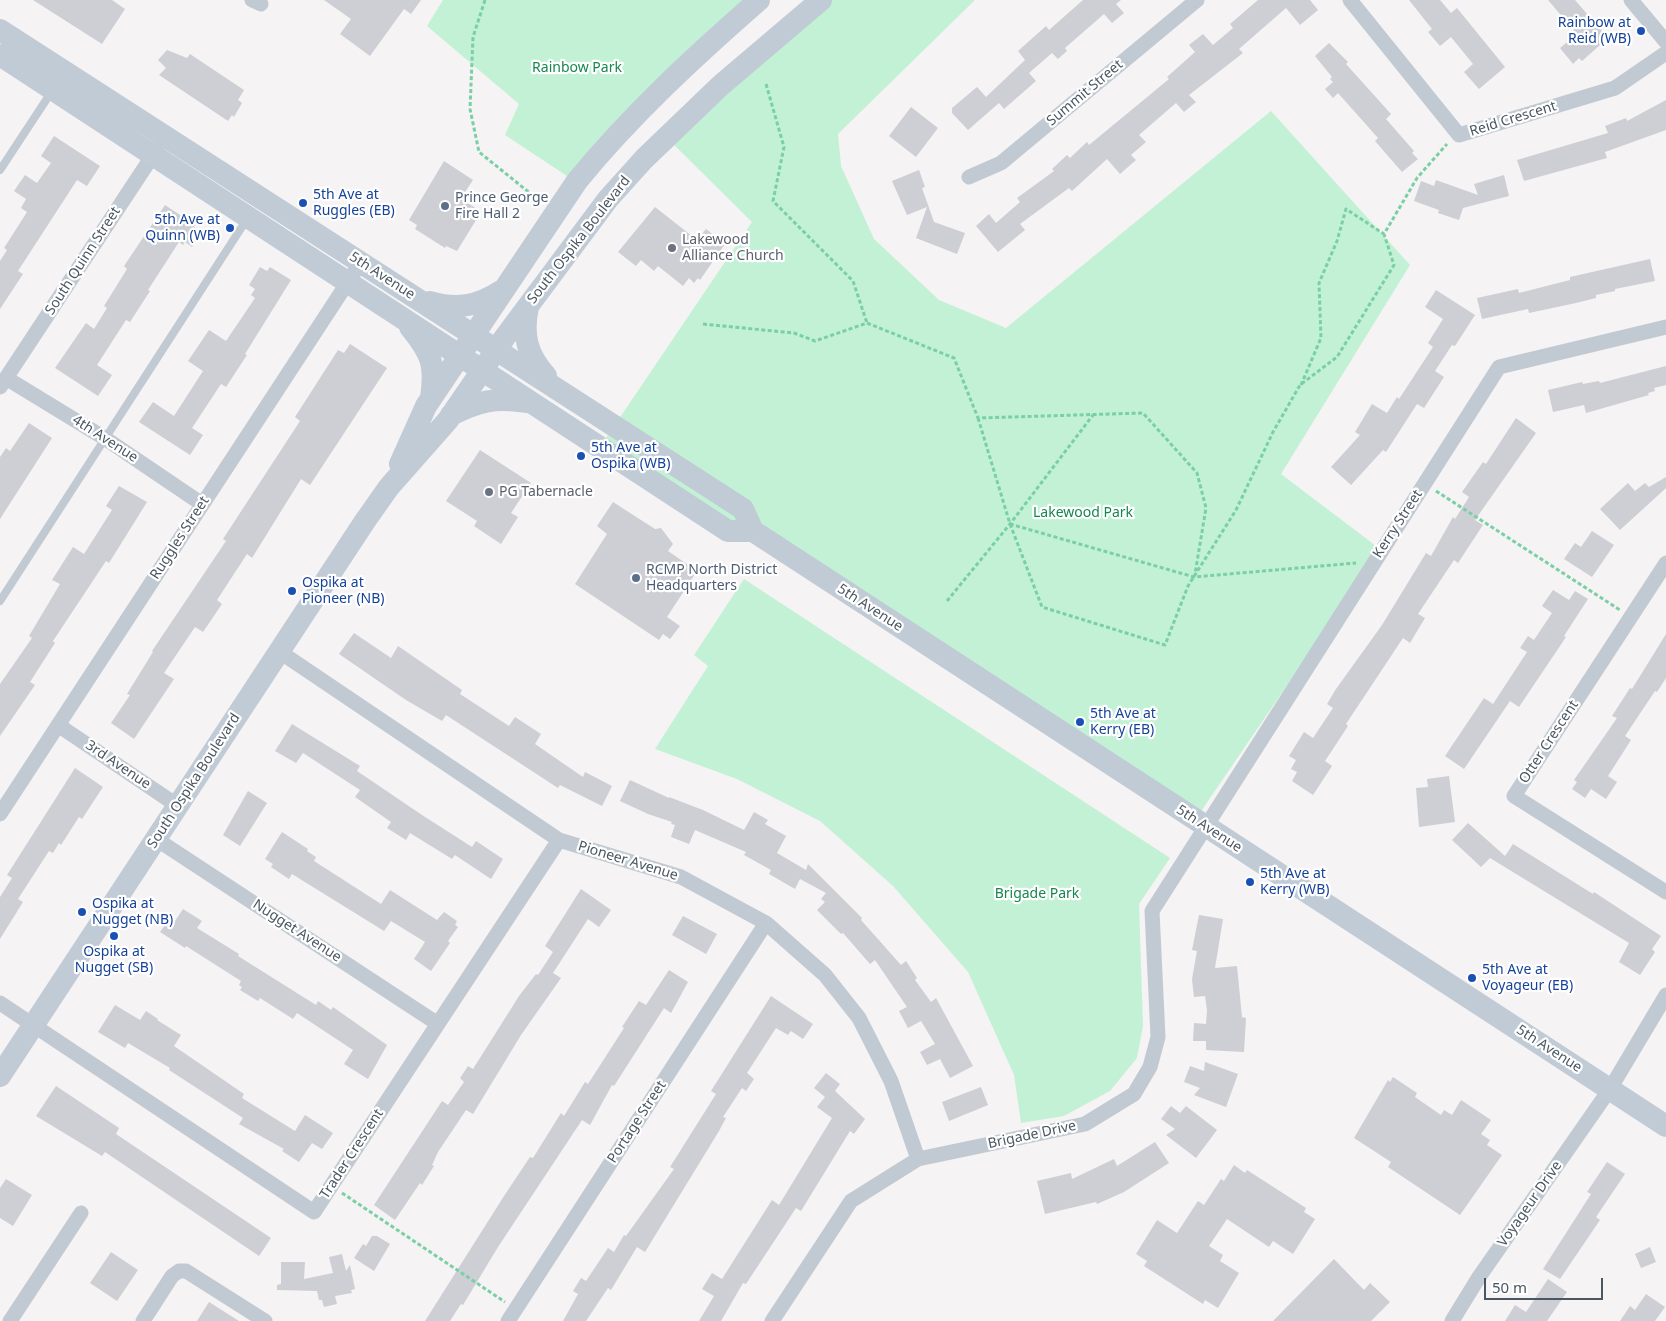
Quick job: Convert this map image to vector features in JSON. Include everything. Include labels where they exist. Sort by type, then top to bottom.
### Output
[{"type":"main road","name":"South Ospika Boulevard","points":[[389,487],[430,402],[577,181],[630,120],[678,71],[759,0]]},
{"type":"main road","name":"South Ospika Boulevard","points":[[0,1076],[389,487],[451,415],[496,349],[598,212],[644,159],[720,86],[821,0]]},
{"type":"main road","name":"5th Avenue","points":[[0,30],[166,135],[743,509],[753,531],[1666,1126]]},
{"type":"main road","name":"5th Avenue","points":[[0,55],[728,531],[753,531]]},
{"type":"main road","points":[[416,297],[452,307],[464,307],[484,301],[504,289]]},
{"type":"main road","points":[[529,304],[524,328],[529,352],[534,362],[556,388]]},
{"type":"main road","points":[[403,318],[420,339],[432,362],[434,374],[430,402]]},
{"type":"main road","points":[[451,415],[485,401],[501,398],[532,403]]},
{"type":"street","name":"Summit Street","points":[[968,178],[1001,163],[1196,0]]},
{"type":"street","name":"Reid Crescent","points":[[1350,0],[1460,135],[1616,88],[1666,53]]},
{"type":"street","points":[[1631,0],[1666,42]]},
{"type":"street","name":"South Quinn Street","points":[[2,380],[166,135]]},
{"type":"street","name":"Ruggles Street","points":[[0,814],[361,262]]},
{"type":"street","name":"Kerry Street","points":[[1205,826],[1499,366],[1666,327]]},
{"type":"street","name":"4th Avenue","points":[[2,380],[106,439],[202,504]]},
{"type":"street","name":"Otter Crescent","points":[[1666,562],[1514,796],[1666,892]]},
{"type":"street","name":"Pioneer Avenue","points":[[280,652],[559,840],[681,877],[766,923],[825,975],[859,1018],[891,1081],[918,1159]]},
{"type":"street","name":"3rd Avenue","points":[[58,725],[178,806]]},
{"type":"street","name":"Brigade Drive","points":[[772,1321],[851,1200],[918,1159],[1086,1124],[1134,1094],[1150,1067],[1158,1037],[1152,911],[1205,826]]},
{"type":"street","name":"Nugget Avenue","points":[[156,839],[438,1024]]},
{"type":"street","name":"Trader Crescent","points":[[34,1025],[314,1212],[559,840]]},
{"type":"street","name":"Portage Street","points":[[512,1315],[766,923]]},
{"type":"street","name":"Voyageur Drive","points":[[1452,1321],[1479,1277],[1610,1089],[1666,995]]},
{"type":"street","points":[[0,1003],[34,1025]]},
{"type":"street","points":[[10,1321],[81,1213]]},
{"type":"street","points":[[143,1321],[172,1276],[179,1271],[186,1271],[265,1321]]},
{"type":"lane","points":[[0,170],[53,89]]},
{"type":"lane","points":[[0,601],[248,217]]},
{"type":"path","points":[[485,0],[473,36],[470,109],[479,152],[555,214]]},
{"type":"path","points":[[766,84],[784,147],[772,201],[853,281],[867,324]]},
{"type":"path","points":[[1384,234],[1417,178],[1448,143],[1460,135]]},
{"type":"path","points":[[703,324],[794,333],[815,341],[867,324],[954,358],[978,418],[1010,524],[1042,606],[1166,645],[1188,586],[1236,510],[1273,432],[1300,385],[1321,338],[1318,283],[1337,241],[1346,209],[1384,234],[1394,264],[1337,357],[1300,385]]},
{"type":"path","points":[[978,418],[1143,413],[1197,473],[1206,508],[1194,577]]},
{"type":"path","points":[[946,600],[1010,524],[1093,414]]},
{"type":"path","points":[[1424,484],[1631,617]]},
{"type":"path","points":[[1010,524],[1194,577],[1356,563]]},
{"type":"path","points":[[331,1186],[512,1315]]},
{"type":"green space","name":"Rainbow Park","points":[[443,0],[751,0],[567,176],[505,135],[519,104],[427,26]]},
{"type":"green space","name":"Lakewood Park","points":[[818,0],[975,0],[838,134],[841,166],[874,239],[939,300],[1006,328],[1271,111],[1410,265],[1281,474],[1380,549],[1193,823],[604,441],[752,222],[660,131]]},
{"type":"green space","name":"Brigade Park","points":[[744,579],[1170,858],[1139,904],[1143,1026],[1137,1058],[1110,1091],[1064,1116],[1021,1123],[1014,1075],[968,972],[893,886],[820,821],[737,779],[655,749],[708,666],[694,655]]},
{"type":"building","points":[[33,0],[112,0],[125,9],[102,44]]},
{"type":"building","points":[[324,0],[421,0],[411,14],[404,9],[370,56],[340,34],[351,19]]},
{"type":"building","points":[[1083,0],[1121,0],[1116,4],[1124,13],[1112,23],[1104,14],[1065,48],[1067,51],[1058,59],[1052,53],[1029,73],[1036,81],[1004,109],[999,103],[968,130],[952,113],[952,108],[977,87],[986,97],[1025,60],[1018,51],[1046,26],[1049,30]]},
{"type":"building","points":[[1258,0],[1310,0],[1318,10],[1300,25],[1286,8],[1239,49],[1243,53],[1189,95],[1196,102],[1184,112],[1176,103],[1139,135],[1146,142],[1131,155],[1136,160],[1120,174],[1107,159],[1072,191],[1069,188],[1020,224],[1025,230],[998,252],[976,226],[989,214],[996,223],[1020,202],[1017,198],[1054,171],[1052,169],[1067,155],[1070,158],[1087,142],[1089,145],[1169,79],[1167,77],[1195,52],[1189,45],[1203,34],[1213,45],[1233,28],[1230,24]]},
{"type":"building","points":[[1409,0],[1440,0],[1451,13],[1457,8],[1505,67],[1479,89],[1464,72],[1473,64],[1451,37],[1440,46],[1428,32],[1432,29]]},
{"type":"building","points":[[1548,0],[1575,0],[1608,38],[1582,61],[1579,58],[1573,64],[1560,48],[1577,34]]},
{"type":"building","points":[[1329,43],[1348,62],[1346,64],[1391,114],[1386,119],[1414,151],[1412,153],[1418,159],[1402,172],[1375,141],[1378,138],[1338,93],[1333,98],[1325,89],[1333,82],[1330,79],[1332,77],[1315,56]]},
{"type":"building","points":[[167,50],[187,58],[190,54],[244,90],[238,100],[242,103],[234,117],[232,115],[228,121],[159,75],[166,68],[158,60]]},
{"type":"building","points":[[1666,100],[1666,130],[1605,152],[1607,158],[1524,181],[1517,160],[1608,133],[1605,126],[1626,118],[1627,121]]},
{"type":"building","points":[[911,107],[938,128],[916,157],[889,136]]},
{"type":"building","points":[[54,136],[100,166],[87,186],[77,180],[18,271],[23,274],[0,309],[0,261],[7,250],[4,248],[27,212],[21,208],[26,199],[14,191],[25,175],[37,183],[51,163],[41,156]]},
{"type":"building","name":"Prince George Fire Hall 2","points":[[444,161],[473,180],[461,198],[481,212],[457,251],[446,246],[445,248],[415,229],[417,225],[409,220]]},
{"type":"building","points":[[919,170],[925,187],[922,188],[934,222],[965,233],[957,254],[916,238],[927,207],[907,215],[892,181]]},
{"type":"building","points":[[1504,175],[1509,196],[1463,208],[1459,220],[1438,213],[1439,210],[1414,201],[1421,181],[1434,186],[1436,180],[1478,195],[1474,184]]},
{"type":"building","points":[[165,205],[195,225],[194,227],[202,232],[192,247],[185,242],[183,245],[179,242],[130,322],[126,320],[97,365],[112,375],[98,396],[55,368],[86,323],[94,329],[107,308],[104,306],[127,269],[124,266]]},
{"type":"building","name":"Lakewood Alliance Church","points":[[655,207],[697,240],[706,229],[725,244],[700,280],[698,278],[694,283],[689,278],[683,286],[658,266],[654,271],[641,260],[636,266],[618,252]]},
{"type":"building","points":[[1650,259],[1655,281],[1615,289],[1615,291],[1596,295],[1596,298],[1576,303],[1529,313],[1528,309],[1482,319],[1477,298],[1518,289],[1519,293],[1570,280],[1570,277]]},
{"type":"building","points":[[260,267],[267,271],[270,267],[291,280],[226,387],[221,384],[192,428],[203,435],[190,455],[139,422],[153,402],[174,416],[203,371],[188,361],[209,330],[226,341],[255,298],[251,295],[255,289],[249,285]]},
{"type":"building","points":[[1436,290],[1475,315],[1455,346],[1452,345],[1435,371],[1444,377],[1424,408],[1417,404],[1386,452],[1383,450],[1351,485],[1331,467],[1360,435],[1355,432],[1372,404],[1387,413],[1397,397],[1399,399],[1433,347],[1428,343],[1443,319],[1425,307]]},
{"type":"building","points":[[350,344],[387,368],[310,485],[301,479],[252,558],[247,554],[217,600],[222,604],[203,632],[195,627],[164,673],[174,679],[134,739],[111,723],[130,695],[127,694],[152,651],[226,541],[223,539],[300,421],[295,417],[338,350],[344,353]]},
{"type":"building","points":[[1666,366],[1666,385],[1654,388],[1655,391],[1648,393],[1649,395],[1586,413],[1584,405],[1553,412],[1548,390],[1582,382],[1583,384],[1599,381],[1600,383]]},
{"type":"building","points":[[1516,418],[1536,433],[1475,520],[1483,525],[1458,563],[1454,560],[1418,614],[1425,618],[1410,643],[1403,638],[1346,724],[1348,726],[1325,761],[1332,766],[1313,795],[1292,781],[1297,772],[1291,769],[1296,760],[1289,756],[1304,732],[1313,738],[1333,708],[1327,704],[1336,689],[1382,625],[1426,553],[1431,556],[1453,517],[1455,519],[1469,497],[1462,492],[1483,462],[1486,464]]},
{"type":"building","points":[[29,423],[52,438],[0,519],[0,457],[6,448],[10,451]]},
{"type":"building","name":"PG Tabernacle","points":[[480,450],[531,483],[511,513],[518,517],[501,544],[474,526],[477,521],[446,501]]},
{"type":"building","points":[[1666,477],[1666,488],[1620,530],[1600,509],[1628,483],[1635,491],[1645,483],[1649,487]]},
{"type":"building","points":[[119,486],[147,502],[109,563],[106,561],[53,641],[55,643],[30,682],[35,685],[0,736],[0,684],[32,638],[29,636],[60,584],[52,580],[73,547],[84,554],[112,510],[106,506]]},
{"type":"building","name":"RCMP North District Headquarters","points":[[613,502],[655,529],[661,528],[673,544],[668,551],[697,571],[667,617],[680,626],[670,639],[663,634],[659,640],[575,584],[607,534],[597,526]]},
{"type":"building","points":[[1592,531],[1614,545],[1592,577],[1564,559],[1575,543],[1581,547]]},
{"type":"building","points":[[1553,590],[1569,600],[1575,591],[1588,599],[1564,636],[1566,637],[1519,707],[1510,701],[1464,769],[1445,756],[1484,698],[1493,704],[1527,652],[1520,648],[1528,636],[1534,640],[1552,613],[1542,606]]},
{"type":"building","points":[[354,633],[391,658],[398,646],[462,690],[460,694],[509,726],[515,717],[541,734],[535,744],[583,777],[585,772],[612,786],[602,806],[560,785],[558,788],[446,715],[442,721],[406,700],[339,654]]},
{"type":"building","points":[[1666,634],[1666,678],[1625,736],[1631,740],[1608,776],[1617,782],[1606,799],[1591,789],[1585,798],[1572,789],[1577,782],[1574,780],[1617,718],[1612,716],[1630,688],[1632,689]]},
{"type":"building","points":[[292,724],[360,766],[357,771],[472,847],[476,841],[503,859],[491,879],[455,855],[452,859],[410,833],[406,840],[387,828],[391,822],[355,797],[360,790],[303,753],[296,763],[275,751]]},
{"type":"building","points":[[75,768],[103,787],[82,819],[79,817],[61,845],[59,843],[53,853],[49,851],[18,899],[23,902],[0,939],[0,897],[12,878],[7,875]]},
{"type":"building","points":[[1449,776],[1455,822],[1419,827],[1416,788],[1428,787],[1427,779]]},
{"type":"building","points":[[630,780],[669,798],[703,810],[744,830],[754,812],[768,820],[765,824],[786,836],[777,853],[806,870],[808,864],[862,918],[861,920],[901,965],[906,961],[917,978],[915,980],[931,1002],[936,998],[973,1066],[950,1078],[940,1059],[927,1065],[920,1052],[935,1044],[921,1021],[908,1028],[899,1011],[907,1007],[875,960],[870,964],[843,933],[841,934],[817,910],[825,902],[821,899],[826,893],[800,879],[795,889],[769,874],[771,870],[744,855],[746,852],[695,830],[689,844],[671,837],[675,825],[671,824],[672,822],[648,814],[620,801]]},
{"type":"building","points":[[248,791],[267,803],[240,846],[223,835]]},
{"type":"building","points":[[1468,823],[1505,856],[1513,844],[1593,894],[1594,892],[1661,936],[1652,949],[1655,952],[1640,975],[1619,962],[1629,943],[1490,858],[1481,867],[1452,840]]},
{"type":"building","points":[[282,832],[308,849],[307,851],[316,857],[314,861],[381,904],[390,890],[437,920],[444,912],[457,921],[455,925],[458,927],[448,941],[450,943],[431,971],[414,959],[425,942],[391,921],[384,931],[292,874],[289,879],[271,867],[273,864],[265,859]]},
{"type":"building","points":[[581,889],[611,910],[599,927],[588,919],[553,973],[561,978],[521,1035],[473,1114],[466,1110],[438,1152],[432,1165],[434,1166],[422,1185],[420,1183],[395,1220],[374,1205],[442,1101],[448,1105],[464,1082],[460,1078],[468,1066],[473,1069],[519,996],[536,974],[538,975],[553,952],[545,946]]},
{"type":"building","points":[[183,909],[202,921],[197,928],[239,954],[238,956],[316,1005],[318,1001],[331,1010],[333,1007],[387,1045],[368,1079],[344,1064],[353,1050],[297,1013],[293,1019],[260,998],[258,1001],[240,990],[242,987],[239,985],[241,981],[160,932],[170,918],[175,921]]},
{"type":"building","points":[[1199,915],[1223,919],[1215,968],[1237,966],[1242,1017],[1246,1018],[1244,1052],[1206,1050],[1206,1041],[1193,1041],[1194,1023],[1206,1024],[1207,1010],[1205,996],[1194,997],[1192,979],[1197,951],[1192,950]]},
{"type":"building","points":[[683,916],[717,934],[706,954],[672,935]]},
{"type":"building","points":[[669,970],[688,982],[671,1013],[664,1008],[614,1086],[612,1085],[590,1125],[582,1120],[498,1247],[463,1305],[461,1304],[450,1321],[425,1321],[530,1157],[533,1158],[561,1113],[564,1116],[585,1082],[588,1084],[639,1001],[646,1005]]},
{"type":"building","points":[[771,996],[813,1024],[803,1039],[791,1031],[788,1035],[776,1028],[747,1073],[754,1079],[746,1091],[742,1088],[723,1117],[726,1118],[719,1131],[645,1252],[637,1247],[611,1290],[608,1288],[586,1321],[563,1321],[578,1294],[573,1291],[581,1278],[586,1281],[608,1248],[614,1252],[624,1235],[626,1236],[674,1169],[670,1167],[716,1094],[711,1091]]},
{"type":"building","points":[[115,1005],[140,1020],[146,1011],[181,1035],[174,1046],[244,1094],[242,1098],[295,1131],[305,1115],[333,1133],[322,1149],[312,1143],[299,1162],[282,1151],[284,1149],[239,1124],[243,1118],[169,1070],[170,1068],[128,1043],[125,1048],[98,1032]]},
{"type":"building","points":[[1205,1062],[1238,1074],[1226,1107],[1194,1095],[1200,1088],[1184,1082],[1190,1066],[1204,1071]]},
{"type":"building","points":[[826,1073],[840,1084],[835,1091],[865,1119],[854,1134],[850,1131],[801,1211],[796,1208],[746,1284],[743,1283],[721,1321],[699,1321],[714,1296],[702,1289],[712,1273],[722,1279],[772,1200],[779,1205],[832,1118],[817,1107],[825,1097],[814,1088]]},
{"type":"building","points":[[1393,1077],[1417,1093],[1415,1097],[1441,1115],[1444,1110],[1452,1115],[1461,1100],[1491,1120],[1481,1134],[1490,1140],[1487,1145],[1502,1155],[1460,1215],[1388,1167],[1391,1162],[1354,1138],[1388,1080],[1390,1082]]},
{"type":"building","points":[[56,1086],[119,1128],[116,1134],[271,1238],[259,1256],[105,1152],[102,1156],[36,1116]]},
{"type":"building","points":[[981,1087],[988,1105],[949,1121],[942,1102]]},
{"type":"building","points":[[1171,1106],[1180,1113],[1186,1106],[1217,1130],[1196,1158],[1166,1135],[1175,1129],[1161,1119]]},
{"type":"building","points":[[1155,1142],[1169,1163],[1124,1192],[1097,1204],[1096,1202],[1045,1214],[1037,1181],[1071,1173],[1072,1179],[1114,1159],[1117,1166]]},
{"type":"building","points":[[1607,1162],[1625,1174],[1596,1217],[1600,1220],[1560,1279],[1543,1269],[1591,1194],[1587,1192]]},
{"type":"building","points":[[1234,1165],[1245,1173],[1247,1170],[1306,1208],[1304,1212],[1315,1219],[1293,1254],[1273,1241],[1269,1247],[1227,1219],[1209,1246],[1223,1255],[1220,1261],[1239,1273],[1218,1308],[1205,1300],[1203,1304],[1144,1266],[1147,1261],[1136,1254],[1157,1220],[1177,1233],[1198,1201],[1204,1205],[1221,1179],[1224,1181]]},
{"type":"building","points":[[6,1179],[32,1195],[13,1226],[0,1218],[0,1188]]},
{"type":"building","points":[[372,1236],[377,1236],[390,1244],[374,1271],[354,1258],[363,1244],[366,1246]]},
{"type":"building","points":[[1650,1247],[1656,1262],[1641,1268],[1635,1254]]},
{"type":"building","points":[[111,1252],[138,1270],[117,1301],[90,1283]]},
{"type":"building","points":[[342,1254],[346,1271],[350,1265],[355,1289],[351,1290],[352,1293],[335,1296],[337,1304],[324,1307],[322,1300],[319,1300],[317,1291],[277,1290],[277,1285],[281,1284],[281,1262],[305,1262],[304,1279],[333,1273],[329,1257]]},
{"type":"building","points":[[1334,1259],[1364,1290],[1370,1283],[1390,1302],[1371,1321],[1273,1321]]},
{"type":"building","points":[[1548,1279],[1567,1292],[1547,1321],[1505,1321],[1515,1305],[1526,1312]]},
{"type":"building","points":[[1646,1294],[1665,1307],[1655,1321],[1620,1321],[1630,1306],[1635,1310]]},
{"type":"building","points":[[209,1302],[239,1321],[197,1321]]},
{"type":"place","name":"Rainbow at Reid (WB)","points":[[1641,31]]},
{"type":"place","name":"5th Ave at Ruggles (EB)","points":[[303,203]]},
{"type":"place","name":"Prince George Fire Hall 2","points":[[445,206]]},
{"type":"place","name":"5th Ave at Quinn (WB)","points":[[230,228]]},
{"type":"place","name":"Lakewood Alliance Church","points":[[672,248]]},
{"type":"place","name":"5th Ave at Ospika (WB)","points":[[581,456]]},
{"type":"place","name":"PG Tabernacle","points":[[489,492]]},
{"type":"place","name":"RCMP North District Headquarters","points":[[636,578]]},
{"type":"place","name":"Ospika at Pioneer (NB)","points":[[292,591]]},
{"type":"place","name":"5th Ave at Kerry (EB)","points":[[1080,722]]},
{"type":"place","name":"5th Ave at Kerry (WB)","points":[[1250,882]]},
{"type":"place","name":"Ospika at Nugget (NB)","points":[[82,912]]},
{"type":"place","name":"Ospika at Nugget (SB)","points":[[114,936]]},
{"type":"place","name":"5th Ave at Voyageur (EB)","points":[[1472,978]]}]
